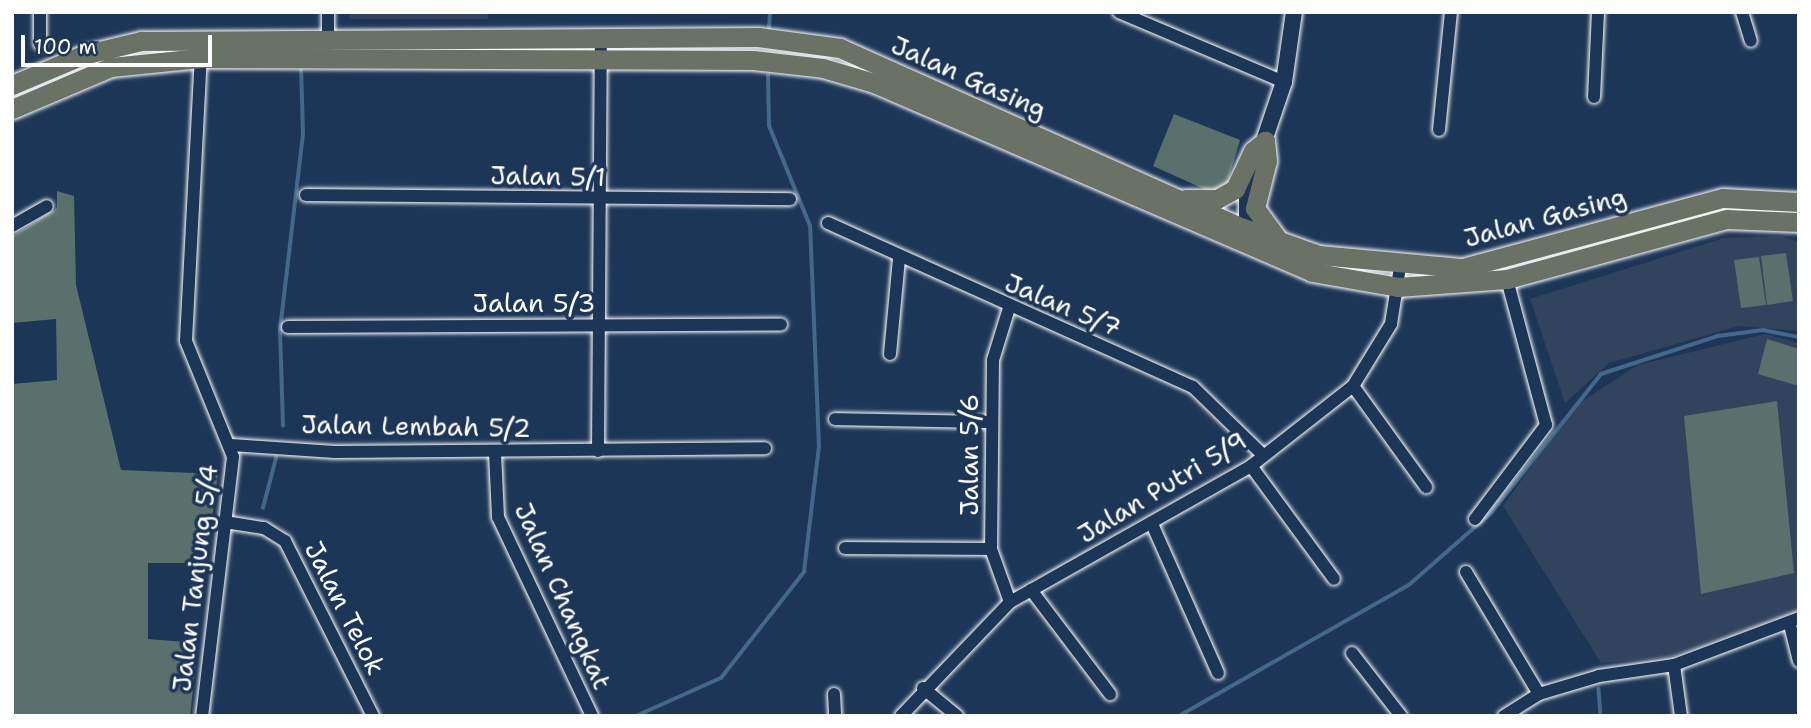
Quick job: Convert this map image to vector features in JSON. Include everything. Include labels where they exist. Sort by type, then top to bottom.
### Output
[{"type":"main road","name":"Jalan Gasing","points":[[12,85],[113,46],[328,49],[601,47],[758,37],[840,48],[1288,247],[1399,277],[1462,268],[1723,198],[1799,202]]},
{"type":"main road","name":"Jalan Gasing","points":[[601,47],[823,68],[874,83],[1312,272],[1507,279],[1727,219],[1799,222]]},
{"type":"main road","name":"Jalan Gasing","points":[[12,109],[111,66],[201,48]]},
{"type":"main road","points":[[1177,199],[1227,195],[1265,141]]},
{"type":"main road","points":[[1265,141],[1267,161],[1255,208],[1288,247]]},
{"type":"street","points":[[40,12],[40,44]]},
{"type":"street","points":[[328,12],[328,49]]},
{"type":"street","points":[[1251,247],[1243,228],[1247,191],[1284,82],[1294,12]]},
{"type":"street","points":[[1438,130],[1451,12]]},
{"type":"street","points":[[1594,97],[1598,12]]},
{"type":"street","points":[[1742,12],[1751,41]]},
{"type":"street","points":[[1127,14],[1284,82]]},
{"type":"street","points":[[598,451],[601,47]]},
{"type":"street","points":[[201,48],[186,341],[231,445]]},
{"type":"street","name":"Jalan 5/1","points":[[306,195],[600,200],[790,198]]},
{"type":"street","points":[[12,226],[47,206]]},
{"type":"street","name":"Jalan 5/7","points":[[828,223],[1009,308],[1193,387],[1262,454]]},
{"type":"street","points":[[890,354],[900,259]]},
{"type":"street","name":"Jalan Putri 5/9","points":[[901,716],[923,688],[1010,602],[1251,466],[1262,454],[1353,386],[1382,344],[1399,277]]},
{"type":"street","points":[[1475,519],[1546,425],[1507,279]]},
{"type":"street","name":"Jalan 5/6","points":[[1009,308],[995,349],[991,549],[1010,602]]},
{"type":"street","name":"Jalan 5/3","points":[[288,327],[782,324]]},
{"type":"street","points":[[1353,386],[1426,487]]},
{"type":"street","points":[[835,419],[992,422]]},
{"type":"street","name":"Jalan Lembah 5/2","points":[[231,445],[495,453],[765,448]]},
{"type":"street","name":"Jalan Tanjung 5/4","points":[[202,716],[225,522],[231,445]]},
{"type":"street","name":"Jalan Changkat","points":[[495,453],[498,517],[592,716]]},
{"type":"street","points":[[1251,466],[1334,579]]},
{"type":"street","name":"Jalan Telok","points":[[225,522],[264,527],[291,549],[373,716]]},
{"type":"street","points":[[1152,524],[1218,673]]},
{"type":"street","points":[[845,548],[991,549]]},
{"type":"street","points":[[1466,572],[1539,694]]},
{"type":"street","points":[[1031,590],[1110,694]]},
{"type":"street","points":[[1504,716],[1539,694],[1599,676],[1674,665],[1794,621],[1799,661]]},
{"type":"street","points":[[1352,653],[1401,716]]},
{"type":"street","points":[[1674,665],[1681,716]]},
{"type":"street","points":[[923,688],[957,716]]},
{"type":"street","points":[[834,694],[835,716]]},
{"type":"shaded area","points":[[350,12],[488,12],[488,19],[350,19]]},
{"type":"shaded area","points":[[1781,236],[1799,242],[1799,331],[1739,326],[1609,363],[1565,403],[1530,299],[1724,238]]},
{"type":"shaded area","points":[[1765,334],[1799,343],[1799,610],[1671,657],[1601,663],[1503,506],[1573,407],[1638,365]]},
{"type":"green space","points":[[1174,114],[1240,140],[1227,184],[1213,193],[1153,166]]},
{"type":"green space","points":[[57,191],[74,196],[76,285],[121,470],[218,474],[206,563],[148,563],[148,639],[198,643],[190,716],[12,716],[12,384],[57,380],[56,319],[12,323],[12,236],[57,208]]},
{"type":"green space","points":[[1786,253],[1793,301],[1767,305],[1761,256]]},
{"type":"green space","points":[[1759,257],[1766,305],[1741,308],[1734,260]]},
{"type":"green space","points":[[1767,339],[1799,349],[1799,386],[1758,374]]},
{"type":"green space","points":[[1777,401],[1794,573],[1701,594],[1684,416]]},
{"type":"waterway","points":[[769,30],[770,12]]},
{"type":"waterway","points":[[283,426],[280,330],[303,134],[301,65]]},
{"type":"waterway","points":[[636,716],[721,678],[804,572],[819,447],[810,226],[769,126],[768,76]]},
{"type":"waterway","points":[[1179,716],[1410,584],[1491,513],[1601,374],[1718,336],[1763,330],[1799,337]]},
{"type":"waterway","points":[[263,508],[276,458]]},
{"type":"waterway","points":[[1599,689],[1601,716]]}]
